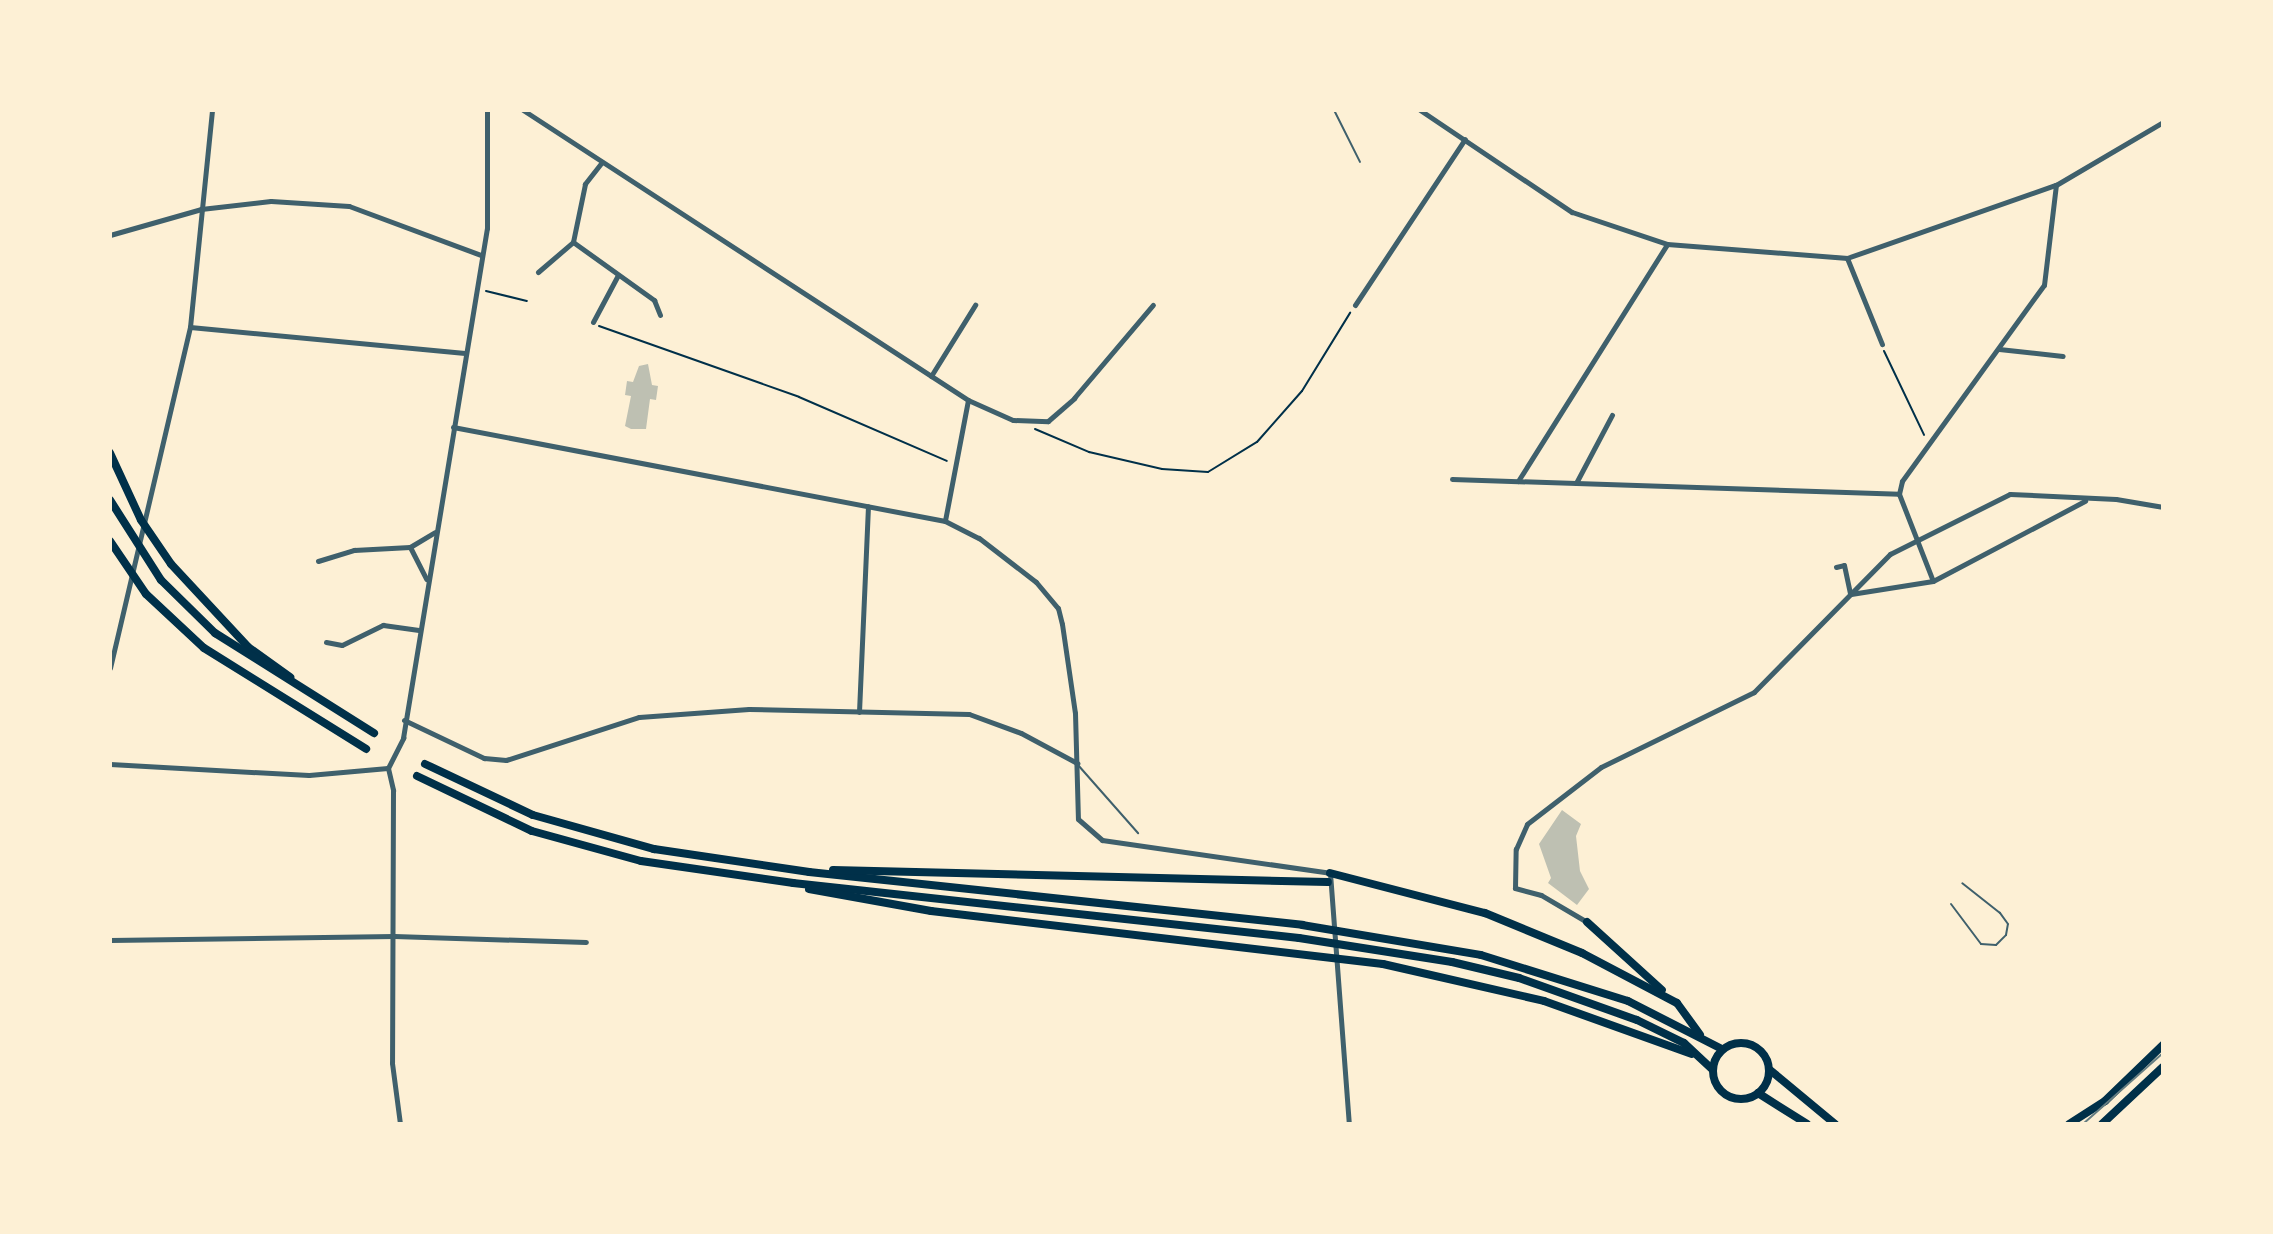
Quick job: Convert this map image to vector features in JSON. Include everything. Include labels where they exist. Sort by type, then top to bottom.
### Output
[{"type":"main road","points":[[110,453],[141,520],[206,607],[311,695]]},
{"type":"main road","points":[[110,500],[138,549],[197,616],[236,650],[374,733]]},
{"type":"main road","points":[[110,541],[146,594],[204,648],[366,749]]},
{"type":"main road","points":[[425,764],[496,800],[608,839],[809,872],[1302,925],[1481,955],[1590,987],[1700,1036],[1722,1049]]},
{"type":"main road","points":[[417,776],[500,818],[573,844],[641,861],[793,883],[1299,938],[1452,962],[1593,1003],[1658,1029],[1712,1069],[1719,1090],[1732,1098],[1758,1093],[1807,1124]]},
{"type":"main road","points":[[809,872],[1329,878],[1485,913],[1632,978],[1671,999],[1687,1010],[1700,1036]]},
{"type":"main road","points":[[793,883],[833,897],[1335,960],[1503,990],[1694,1055]]},
{"type":"main road","points":[[1587,922],[1671,999]]},
{"type":"main road","points":[[1632,978],[1637,974],[1634,964]]},
{"type":"main road","points":[[1712,1069],[1722,1049],[1739,1042],[1750,1044],[1765,1055],[1770,1070],[1842,1124]]},
{"type":"main road","points":[[2069,1124],[2105,1101],[2163,1045]]},
{"type":"main road","points":[[2102,1124],[2163,1067]]},
{"type":"main road","points":[[1758,1093],[1770,1070]]},
{"type":"main road","points":[[1825,1113],[1835,1124]]},
{"type":"street","points":[[110,668],[190,327],[212,110]]},
{"type":"street","points":[[110,764],[268,774],[379,771],[388,768],[403,738],[476,289],[488,208],[487,110]]},
{"type":"street","points":[[523,110],[968,400],[1013,420],[1048,421],[1074,398],[1153,305]]},
{"type":"street","points":[[1420,110],[1572,212],[1667,244],[1847,258],[2056,185],[2163,122]]},
{"type":"street","points":[[1355,305],[1465,139]]},
{"type":"street","points":[[538,272],[573,242],[585,184],[602,162]]},
{"type":"street","points":[[1933,581],[1899,494],[1902,481],[2044,285],[2056,185]]},
{"type":"street","points":[[110,235],[201,209],[271,201],[349,206],[481,255]]},
{"type":"street","points":[[573,242],[654,300],[660,315]]},
{"type":"street","points":[[1518,481],[1667,244]]},
{"type":"street","points":[[1847,258],[1882,344]]},
{"type":"street","points":[[593,322],[618,275]]},
{"type":"street","points":[[931,376],[975,305]]},
{"type":"street","points":[[190,327],[465,353]]},
{"type":"street","points":[[1999,349],[2063,356]]},
{"type":"street","points":[[945,521],[968,400]]},
{"type":"street","points":[[1576,483],[1612,415]]},
{"type":"street","points":[[453,427],[945,521],[979,538],[1049,594],[1062,624],[1075,713],[1078,819],[1102,840],[1329,878],[1349,1124]]},
{"type":"street","points":[[1452,479],[1899,494]]},
{"type":"street","points":[[1587,922],[1541,895],[1515,888],[1516,849],[1527,824],[1601,767],[1754,692],[1890,554],[2010,494],[2086,501],[2116,499],[2163,507]]},
{"type":"street","points":[[1850,594],[1933,581],[2086,501]]},
{"type":"street","points":[[859,712],[868,506]]},
{"type":"street","points":[[318,561],[354,550],[410,547],[435,532]]},
{"type":"street","points":[[410,547],[427,580]]},
{"type":"street","points":[[1836,567],[1844,565],[1850,594]]},
{"type":"street","points":[[326,642],[342,645],[383,625],[419,630]]},
{"type":"street","points":[[404,720],[475,755],[506,760],[639,717],[749,709],[969,714],[1021,733],[1077,763]]},
{"type":"street","points":[[388,768],[391,777],[394,936],[392,1063],[400,1124]]},
{"type":"street","points":[[110,940],[394,936],[586,942]]},
{"type":"lane","points":[[1334,110],[1360,162]]},
{"type":"lane","points":[[1077,763],[1089,772],[1138,833]]},
{"type":"lane","points":[[1951,904],[1981,944],[1996,945],[2006,935],[2008,924],[2000,913],[1962,883]]},
{"type":"path","points":[[476,289],[527,301]]},
{"type":"path","points":[[1013,420],[1089,452],[1162,469],[1208,472],[1257,442],[1302,391],[1355,305]]},
{"type":"path","points":[[593,322],[799,397],[902,445],[956,464]]},
{"type":"path","points":[[1882,344],[1921,432],[1931,441]]},
{"type":"building","points":[[648,364],[652,385],[658,386],[656,400],[650,399],[646,429],[631,429],[625,426],[631,396],[625,395],[627,381],[633,382],[639,366]]},
{"type":"building","points":[[1562,810],[1581,824],[1576,836],[1580,871],[1589,889],[1577,905],[1548,883],[1551,878],[1539,844]]},
{"type":"tram line","points":[[2083,1124],[2163,1053]]}]
